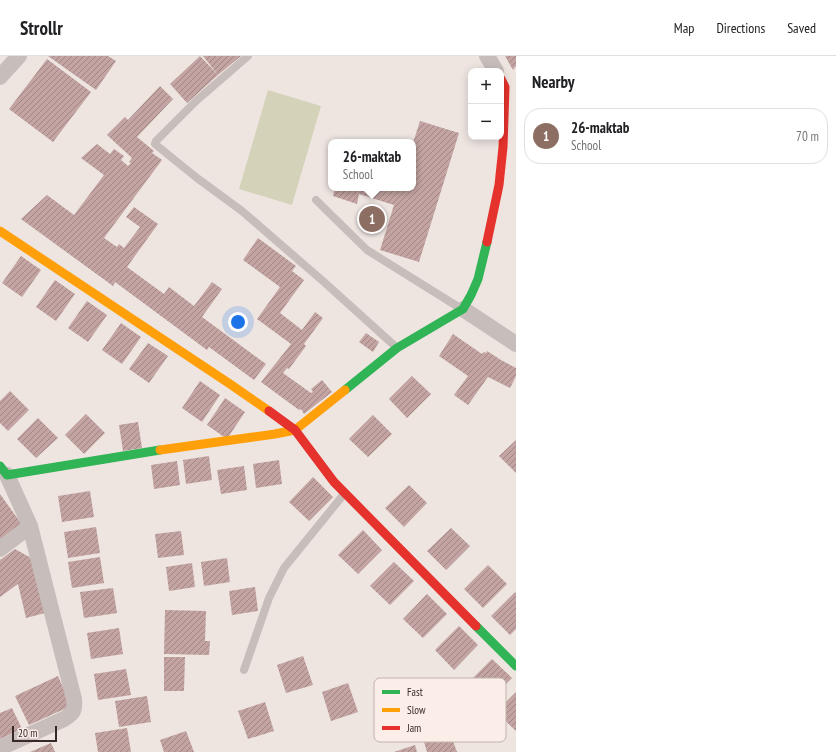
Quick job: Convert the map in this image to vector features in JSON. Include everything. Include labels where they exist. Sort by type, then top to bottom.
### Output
[{"type":"street","points":[[0,77],[20,56]]},
{"type":"street","points":[[487,56],[494,68]]},
{"type":"street","points":[[0,748],[64,719],[71,715],[75,708],[30,526],[4,470],[173,448],[295,430],[397,348],[463,309],[478,279],[499,185],[507,82]]},
{"type":"street","points":[[0,231],[230,384],[295,430],[334,482],[516,666]]},
{"type":"street","points":[[463,309],[516,344]]},
{"type":"street","points":[[0,548],[30,526]]},
{"type":"lane","points":[[248,56],[196,101],[156,141],[155,144],[242,211],[397,348]]},
{"type":"lane","points":[[316,200],[367,250],[463,309]]},
{"type":"lane","points":[[244,670],[268,598],[284,568],[345,493]]},
{"type":"green space","points":[[268,90],[321,106],[292,205],[239,189]]},
{"type":"building","points":[[48,56],[108,56],[116,61],[96,90]]},
{"type":"building","points":[[200,56],[218,75],[187,103],[170,84]]},
{"type":"building","points":[[203,56],[241,56],[218,75]]},
{"type":"building","points":[[505,56],[516,56],[516,66],[513,70]]},
{"type":"building","points":[[47,59],[91,92],[53,142],[9,109]]},
{"type":"building","points":[[160,86],[173,99],[137,137],[154,151],[152,153],[162,160],[104,238],[117,247],[119,244],[124,248],[140,227],[126,217],[134,207],[158,224],[127,267],[164,294],[169,287],[194,306],[212,282],[222,289],[202,317],[266,364],[254,380],[209,347],[207,350],[115,282],[113,286],[21,219],[47,195],[74,215],[104,175],[81,158],[97,144],[110,154],[114,149],[124,156],[121,160],[128,166],[131,163],[129,162],[132,158],[107,135],[125,117],[128,120]]},
{"type":"building","points":[[420,121],[459,133],[419,262],[380,250],[394,205],[359,194],[357,204],[333,196],[334,191],[416,191],[416,139],[414,139]]},
{"type":"building","points":[[258,238],[296,266],[292,271],[304,280],[280,313],[302,330],[315,312],[323,318],[304,344],[306,346],[289,369],[287,368],[283,373],[311,393],[313,392],[311,389],[322,380],[332,392],[304,414],[301,409],[299,410],[261,382],[291,344],[257,319],[280,287],[243,260]]},
{"type":"building","points":[[21,256],[41,270],[22,297],[2,283]]},
{"type":"building","points":[[55,280],[75,294],[56,321],[36,307]]},
{"type":"building","points":[[87,301],[107,315],[88,342],[68,328]]},
{"type":"building","points":[[121,323],[141,337],[122,364],[102,350]]},
{"type":"building","points":[[366,333],[379,342],[373,352],[359,342]]},
{"type":"building","points":[[453,334],[482,354],[484,352],[486,353],[487,351],[516,368],[516,376],[510,388],[488,377],[468,405],[454,395],[468,376],[439,356]]},
{"type":"building","points":[[148,343],[168,356],[149,383],[129,369]]},
{"type":"building","points":[[412,376],[431,394],[407,418],[389,399]]},
{"type":"building","points":[[200,381],[220,395],[202,422],[182,408]]},
{"type":"building","points":[[10,391],[29,410],[8,431],[0,423],[0,401]]},
{"type":"building","points":[[225,398],[245,412],[227,439],[207,425]]},
{"type":"building","points":[[86,414],[105,433],[84,454],[65,435]]},
{"type":"building","points":[[373,415],[392,434],[368,457],[349,439]]},
{"type":"building","points":[[38,418],[58,438],[36,458],[17,439]]},
{"type":"building","points":[[138,422],[142,448],[123,451],[119,425]]},
{"type":"building","points":[[516,440],[516,473],[499,456]]},
{"type":"building","points":[[209,456],[212,480],[186,484],[183,460]]},
{"type":"building","points":[[279,460],[282,484],[256,488],[253,464]]},
{"type":"building","points":[[177,461],[180,485],[154,489],[151,465]]},
{"type":"building","points":[[244,466],[247,490],[221,494],[217,470]]},
{"type":"building","points":[[313,477],[333,497],[309,521],[289,502]]},
{"type":"building","points":[[409,485],[427,503],[404,527],[385,508]]},
{"type":"building","points":[[90,491],[94,517],[62,522],[58,496]]},
{"type":"building","points":[[0,494],[23,526],[0,542]]},
{"type":"building","points":[[96,527],[100,553],[68,558],[64,532]]},
{"type":"building","points":[[451,528],[470,546],[446,570],[427,551]]},
{"type":"building","points":[[363,530],[382,550],[358,574],[338,555]]},
{"type":"building","points":[[181,531],[184,555],[158,558],[155,534]]},
{"type":"building","points":[[15,549],[31,558],[45,613],[26,618],[18,584],[0,597],[0,560]]},
{"type":"building","points":[[100,557],[104,583],[72,588],[68,562]]},
{"type":"building","points":[[227,558],[230,582],[204,586],[201,562]]},
{"type":"building","points":[[394,562],[414,581],[390,605],[370,586]]},
{"type":"building","points":[[192,563],[195,587],[169,591],[166,567]]},
{"type":"building","points":[[488,565],[507,584],[483,608],[464,589]]},
{"type":"building","points":[[255,587],[258,611],[232,615],[229,591]]},
{"type":"building","points":[[113,588],[117,613],[84,618],[80,592]]},
{"type":"building","points":[[515,592],[516,629],[510,635],[491,616]]},
{"type":"building","points":[[427,594],[447,614],[423,638],[403,619]]},
{"type":"building","points":[[165,610],[206,611],[205,641],[210,641],[209,655],[164,654]]},
{"type":"building","points":[[459,626],[478,645],[454,670],[435,650]]},
{"type":"building","points":[[119,628],[123,654],[91,659],[87,633]]},
{"type":"building","points":[[303,656],[313,685],[286,693],[277,665]]},
{"type":"building","points":[[164,657],[185,657],[184,691],[164,691]]},
{"type":"building","points":[[492,659],[512,678],[506,684],[506,678],[473,678]]},
{"type":"building","points":[[126,669],[131,695],[98,700],[94,674]]},
{"type":"building","points":[[58,676],[71,706],[29,725],[15,696]]},
{"type":"building","points":[[348,683],[358,712],[331,721],[322,692]]},
{"type":"building","points":[[516,692],[516,731],[506,722],[506,702]]},
{"type":"building","points":[[147,696],[151,722],[119,727],[115,701]]},
{"type":"building","points":[[265,702],[274,731],[248,739],[238,711]]},
{"type":"building","points":[[12,708],[22,729],[0,739],[0,713]]},
{"type":"building","points":[[127,728],[131,752],[98,752],[95,733]]},
{"type":"building","points":[[186,731],[194,752],[164,752],[160,740]]},
{"type":"building","points":[[424,742],[453,742],[457,752],[427,752]]},
{"type":"building","points":[[51,743],[55,752],[30,752]]},
{"type":"building","points":[[415,745],[417,752],[394,752]]},
{"type":"traffic: fast","points":[[345,390],[397,348],[463,309],[478,279],[487,242]]},
{"type":"traffic: fast","points":[[0,466],[7,475],[160,450]]},
{"type":"traffic: fast","points":[[476,626],[516,666]]},
{"type":"traffic: slow","points":[[0,231],[269,411]]},
{"type":"traffic: slow","points":[[160,450],[295,430],[345,390]]},
{"type":"traffic: jam","points":[[487,242],[499,185],[503,147],[504,85]]},
{"type":"traffic: jam","points":[[269,411],[295,430],[334,482],[476,626]]},
{"type":"place","name":"26-maktab","points":[[372,219]]}]
